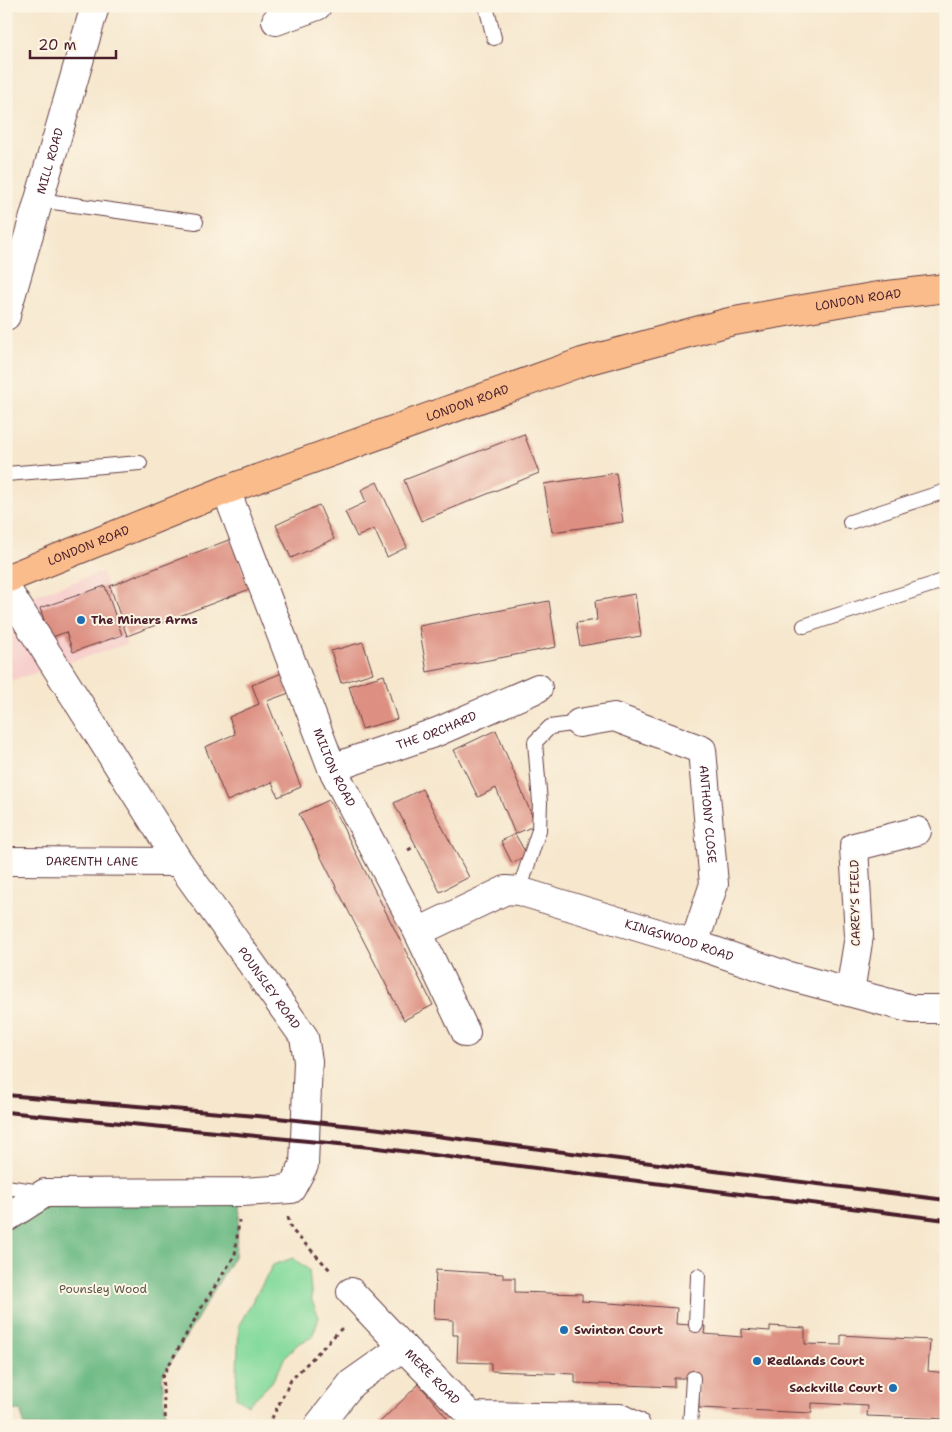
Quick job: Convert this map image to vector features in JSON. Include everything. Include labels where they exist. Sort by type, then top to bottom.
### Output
[{"type":"main road","name":"LONDON ROAD","points":[[6,579],[226,490],[582,362],[729,322],[872,297],[946,288]]},
{"type":"street","name":"MILL ROAD","points":[[6,316],[95,6]]},
{"type":"street","points":[[276,21],[317,6]]},
{"type":"street","name":"MILTON ROAD","points":[[226,490],[332,768],[418,932],[466,1033]]},
{"type":"street","name":"POUNSLEY ROAD","points":[[6,588],[179,862],[304,1037],[308,1061],[304,1165],[291,1189],[281,1190]]},
{"type":"street","name":"THE ORCHARD","points":[[332,768],[437,732],[538,688]]},
{"type":"street","name":"ANTHONY CLOSE","points":[[579,722],[614,717],[702,750],[714,884],[694,944]]},
{"type":"street","name":"CAREY'S FIELD","points":[[850,992],[859,936],[854,847],[917,832]]},
{"type":"street","name":"DARENTH LANE","points":[[6,861],[179,862]]},
{"type":"street","name":"KINGSWOOD ROAD","points":[[418,932],[506,890],[519,891],[694,944],[785,975],[912,1010],[946,1009]]},
{"type":"street","points":[[6,1218],[45,1193],[242,1192],[281,1190]]},
{"type":"street","name":"MERE ROAD","points":[[358,1300],[471,1416],[620,1418],[636,1426]]},
{"type":"street","name":"MERE ROAD","points":[[318,1426],[352,1383],[403,1347]]},
{"type":"lane","points":[[486,6],[494,38]]},
{"type":"lane","points":[[39,200],[196,222]]},
{"type":"lane","points":[[6,474],[140,463]]},
{"type":"lane","points":[[850,522],[946,491]]},
{"type":"lane","points":[[804,626],[946,580]]},
{"type":"lane","points":[[519,891],[539,830],[540,803],[535,742],[550,727],[579,722]]},
{"type":"lane","points":[[6,1187],[45,1193]]},
{"type":"lane","points":[[696,1325],[698,1276]]},
{"type":"lane","points":[[690,1426],[693,1378]]},
{"type":"path","points":[[268,1426],[291,1380],[334,1334],[358,1300],[291,1229],[281,1190]]},
{"type":"path","points":[[166,1426],[162,1377],[203,1305],[235,1255],[242,1192]]},
{"type":"shaded area","points":[[102,572],[127,644],[6,682],[6,605]]},
{"type":"green space","name":"Pounsley Wood","points":[[242,1192],[235,1255],[162,1377],[167,1426],[25,1426],[20,1410],[6,1411],[6,1218],[45,1193]]},
{"type":"green space","points":[[293,1258],[309,1270],[312,1301],[319,1317],[312,1337],[298,1344],[284,1358],[271,1383],[248,1405],[236,1397],[239,1325],[273,1265]]},
{"type":"building","points":[[524,434],[539,473],[421,521],[404,480]]},
{"type":"building","points":[[616,473],[623,522],[552,532],[544,484]]},
{"type":"building","points":[[377,482],[407,547],[387,557],[374,529],[357,537],[345,512],[366,502],[361,490]]},
{"type":"building","points":[[319,505],[334,539],[291,558],[276,525]]},
{"type":"building","points":[[231,539],[250,589],[127,636],[110,586]]},
{"type":"building","name":"The Miners Arms","points":[[105,586],[122,635],[73,652],[66,632],[50,638],[40,608]]},
{"type":"building","points":[[635,594],[641,636],[580,646],[576,623],[597,620],[595,601]]},
{"type":"building","points":[[549,601],[556,647],[427,672],[419,626]]},
{"type":"building","points":[[363,642],[373,673],[341,683],[331,651]]},
{"type":"building","points":[[282,673],[289,693],[267,701],[301,787],[278,797],[272,782],[227,801],[205,747],[235,734],[229,717],[259,704],[252,685]]},
{"type":"building","points":[[384,675],[397,719],[362,729],[349,686]]},
{"type":"building","points":[[496,730],[536,825],[515,834],[496,788],[478,797],[454,750]]},
{"type":"building","points":[[422,789],[469,877],[440,892],[394,803]]},
{"type":"building","points":[[329,800],[433,1005],[404,1020],[299,814]]},
{"type":"building","points":[[515,834],[527,855],[512,863],[501,841]]},
{"type":"building","points":[[436,1270],[503,1274],[503,1278],[515,1278],[515,1292],[582,1294],[582,1301],[677,1308],[676,1324],[705,1326],[704,1334],[742,1337],[742,1329],[770,1331],[770,1326],[805,1328],[805,1344],[841,1345],[841,1335],[930,1340],[928,1371],[946,1373],[946,1419],[867,1416],[868,1406],[812,1403],[812,1413],[699,1408],[699,1378],[674,1378],[674,1387],[575,1383],[575,1374],[491,1371],[491,1363],[457,1362],[458,1335],[453,1335],[453,1320],[434,1319]]},
{"type":"building","points":[[419,1384],[448,1419],[441,1426],[376,1426]]},
{"type":"railway","points":[[6,1095],[268,1117],[372,1128],[946,1200]]},
{"type":"railway","points":[[6,1112],[370,1147],[946,1220]]},
{"type":"place","name":"The Miners Arms","points":[[81,620]]},
{"type":"place","name":"Swinton Court","points":[[564,1330]]},
{"type":"place","name":"Redlands Court","points":[[757,1361]]},
{"type":"place","name":"Sackville Court","points":[[893,1388]]}]
